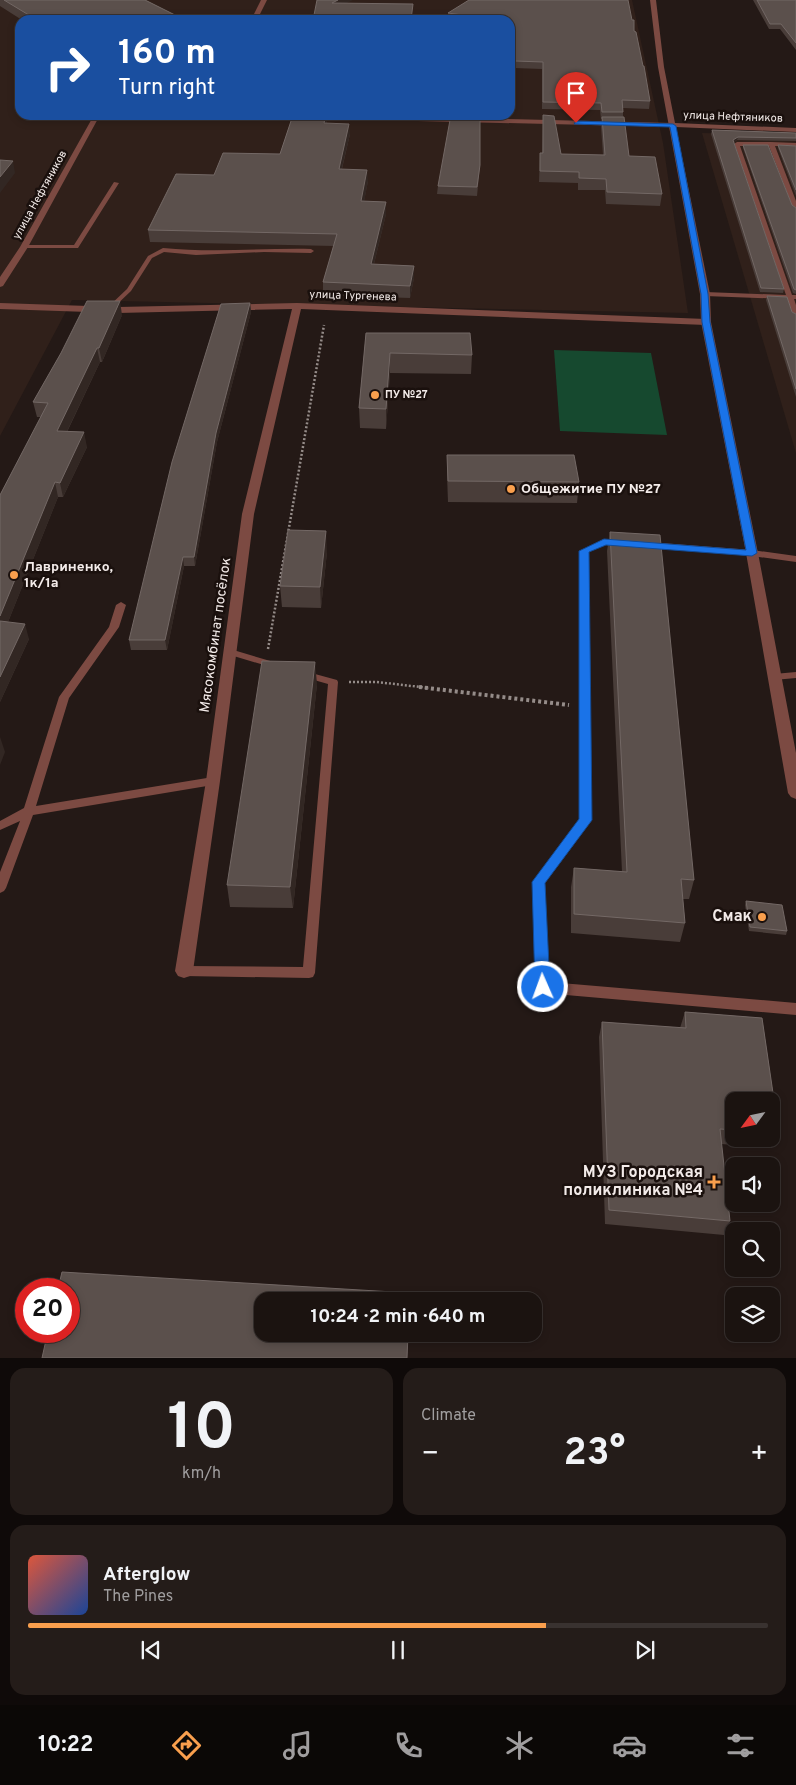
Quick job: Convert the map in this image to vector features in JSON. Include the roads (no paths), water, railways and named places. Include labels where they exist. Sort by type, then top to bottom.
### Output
[{"type":"street","points":[[256,15],[264,0]]},
{"type":"street","points":[[653,0],[661,66],[705,294],[706,322],[752,553],[796,794]]},
{"type":"street","name":"улица Нефтяников","points":[[0,284],[24,247],[94,120]]},
{"type":"street","name":"улица Нефтяников","points":[[442,120],[796,130]]},
{"type":"street","name":"улица Тургенева","points":[[0,306],[108,310],[297,306],[706,322]]},
{"type":"street","name":"Мясокомбинат посёлок","points":[[184,971],[213,781],[248,514],[297,306]]},
{"type":"lane","points":[[796,145],[737,144],[793,297],[796,315]]},
{"type":"lane","points":[[771,144],[796,208]]},
{"type":"lane","points":[[24,247],[76,247],[116,183]]},
{"type":"lane","points":[[108,310],[129,290],[150,257],[163,250],[196,253],[264,250],[311,251]]},
{"type":"lane","points":[[705,294],[793,297]]},
{"type":"lane","points":[[796,559],[752,553],[604,542],[584,551],[586,820],[539,882],[543,987],[796,1009]]},
{"type":"lane","points":[[0,888],[29,811],[64,697],[114,627],[121,605]]},
{"type":"lane","points":[[184,971],[309,973],[333,682],[230,652]]},
{"type":"lane","points":[[774,677],[796,676]]},
{"type":"lane","points":[[0,826],[29,811],[213,781]]},
{"type":"place","name":"ПУ №27","points":[[375,395]]},
{"type":"place","name":"Общежитие ПУ №27","points":[[511,489]]},
{"type":"place","name":"Лавриненко, 1к/1а","points":[[14,575]]},
{"type":"place","name":"Смак","points":[[762,917]]},
{"type":"place","name":"МУЗ Городская поликлиника №4","points":[[714,1182]]}]
